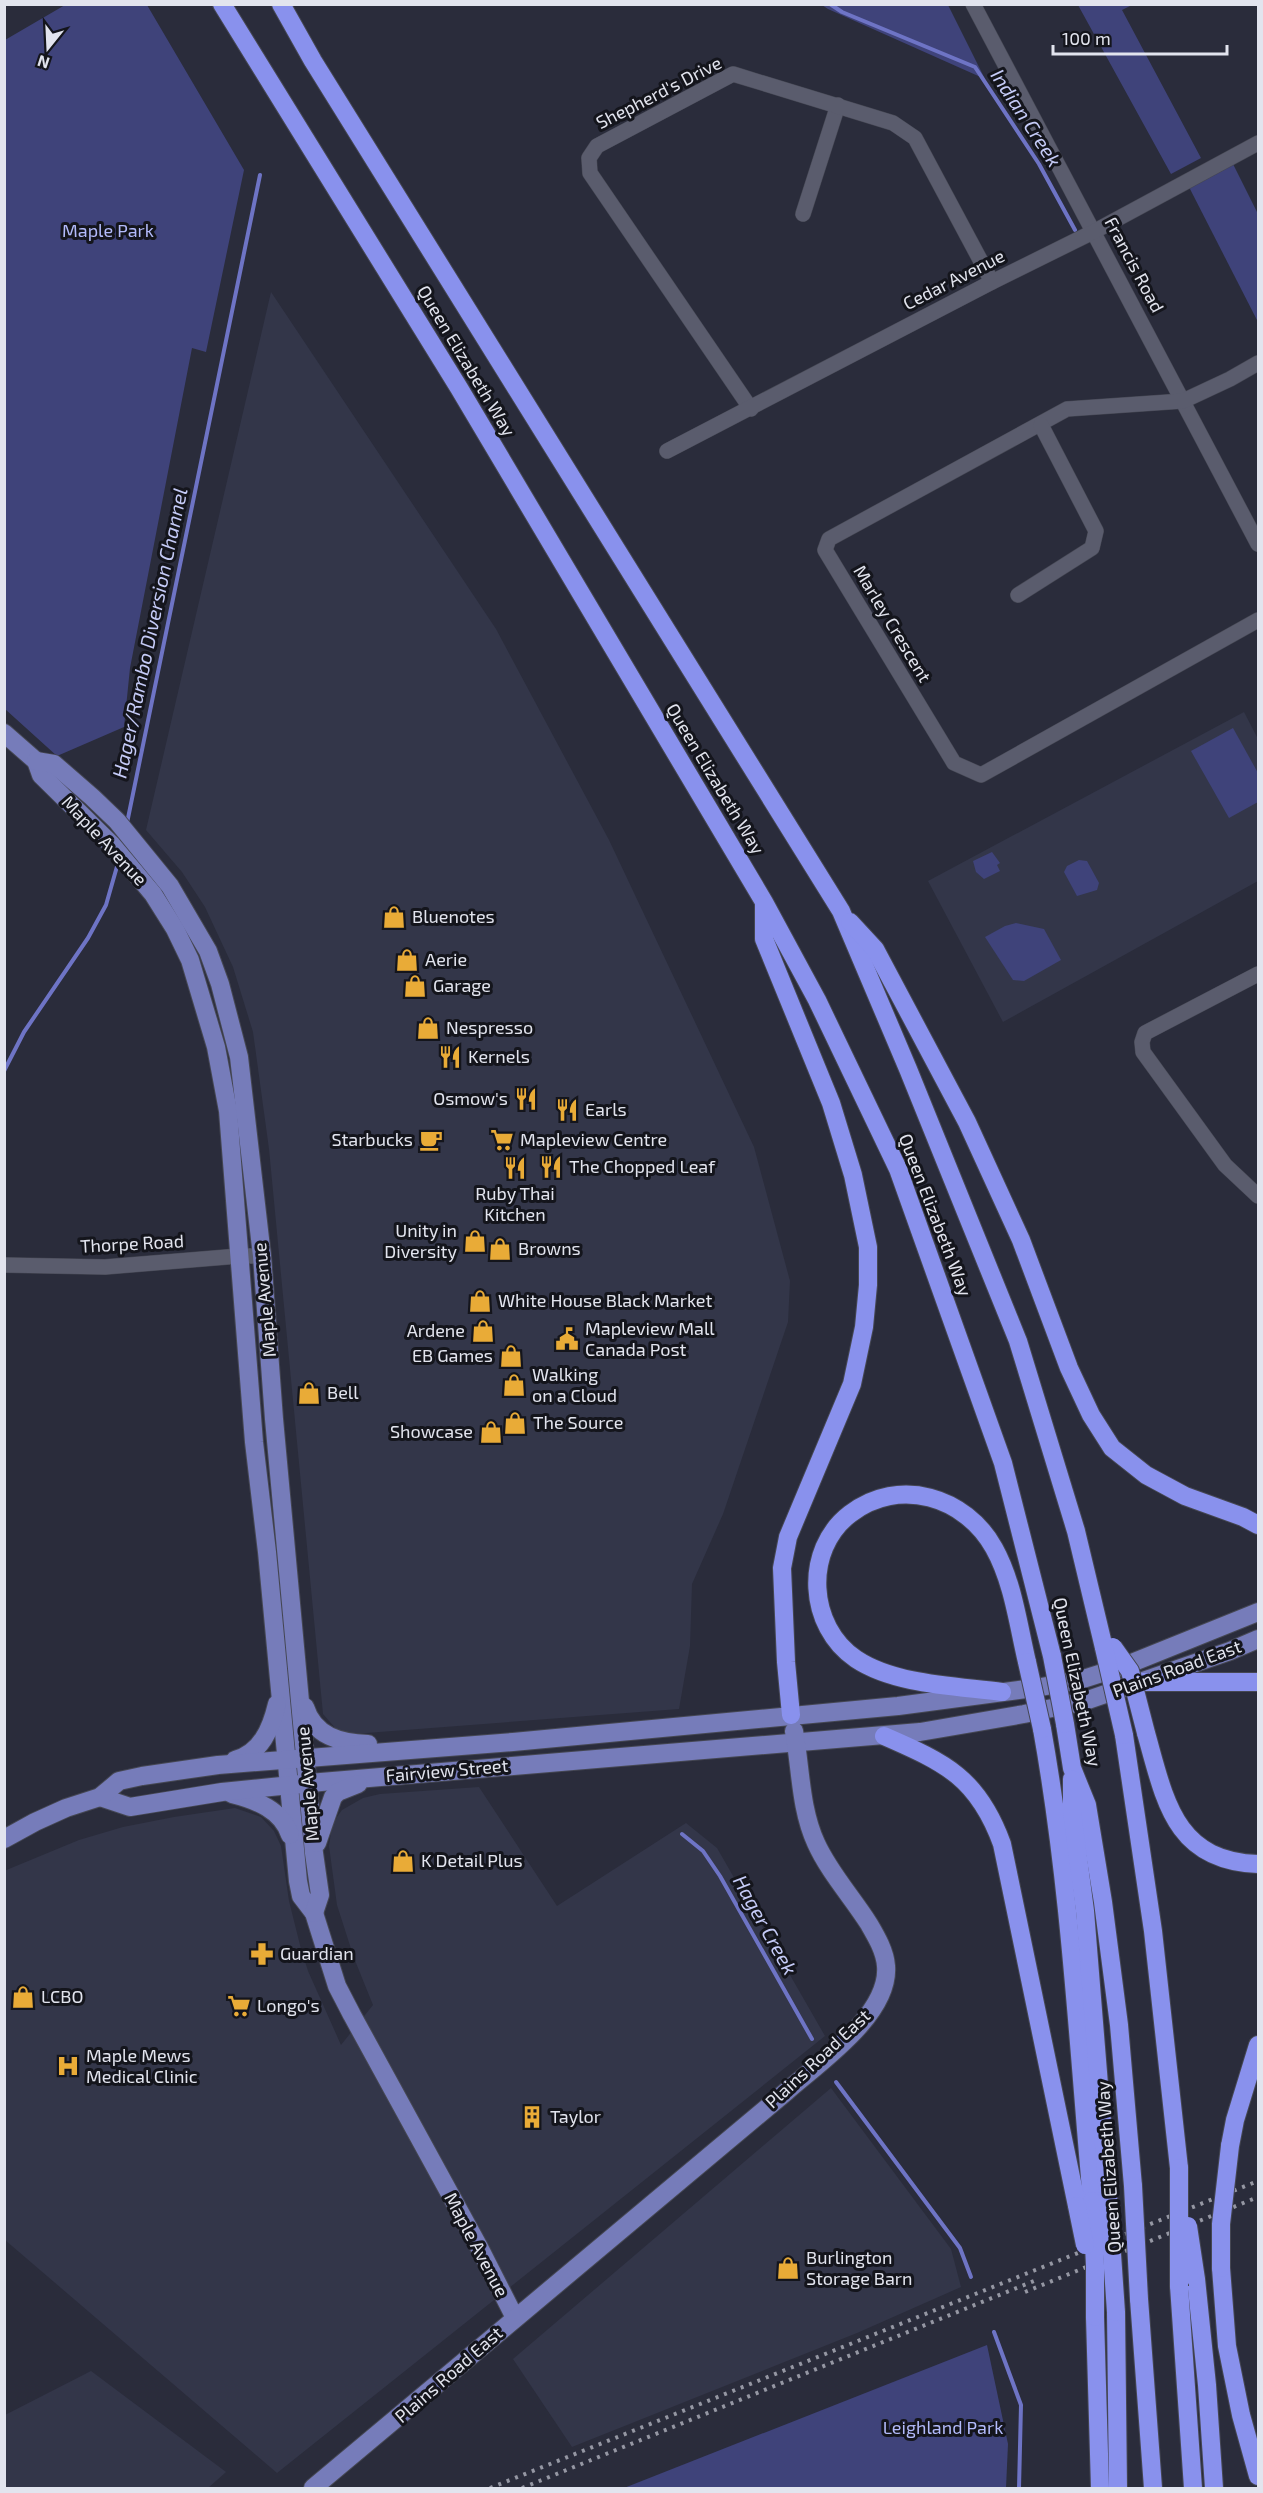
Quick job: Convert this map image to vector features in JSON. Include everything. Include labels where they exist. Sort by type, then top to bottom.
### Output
[{"type":"highway","name":"Queen Elizabeth Way","points":[[222,4],[459,388],[764,902],[817,1000],[898,1169],[1003,1463],[1052,1656],[1072,1768],[1087,1805],[1103,1902],[1119,2025],[1133,2186],[1153,2488]]},
{"type":"highway","name":"Queen Elizabeth Way","points":[[281,4],[313,61],[841,911],[913,1080],[1018,1341],[1076,1531],[1106,1642],[1124,1735],[1153,1931],[1179,2168],[1179,2286],[1192,2488]]},
{"type":"highway","points":[[764,902],[764,939],[831,1103],[853,1175],[868,1247],[868,1285],[864,1327],[852,1384],[788,1537],[782,1568],[791,1715]]},
{"type":"highway","points":[[841,911],[875,948],[967,1122],[1021,1240],[1069,1368],[1091,1415],[1112,1448],[1146,1475],[1185,1496],[1243,1517],[1258,1525]]},
{"type":"highway","points":[[1002,1692],[904,1679],[869,1666],[846,1651],[824,1621],[817,1592],[823,1553],[838,1526],[860,1507],[883,1497],[909,1494],[924,1496],[956,1507],[980,1528],[999,1559],[1011,1592],[1042,1729],[1059,1833],[1092,2201]]},
{"type":"highway","points":[[1106,1642],[1130,1671],[1171,1815],[1182,1829],[1209,1853],[1229,1861],[1258,1864]]},
{"type":"highway","points":[[1143,1682],[1258,1682]]},
{"type":"highway","points":[[884,1736],[922,1753],[954,1772],[978,1796],[994,1822],[1002,1844],[1092,2201],[1116,2312],[1118,2488]]},
{"type":"highway","points":[[1072,1768],[1072,1812],[1085,1911],[1100,2488]]},
{"type":"highway","points":[[1258,2045],[1235,2120],[1221,2224],[1221,2268],[1227,2346],[1241,2415],[1258,2476]]},
{"type":"highway","points":[[1179,2168],[1196,2279],[1207,2385],[1214,2488]]},
{"type":"main road","name":"Maple Avenue","points":[[4,733],[36,761],[54,764],[117,821],[134,840],[170,885],[208,951],[220,984],[239,1057],[262,1256],[274,1419],[308,1783],[305,1854]]},
{"type":"main road","name":"Maple Avenue","points":[[36,761],[40,775],[112,845],[153,894],[175,929],[190,960],[216,1047],[228,1111],[255,1442],[285,1760],[288,1785],[305,1854],[320,1895],[314,1913],[337,1986],[479,2247],[515,2318]]},
{"type":"main road","name":"Plains Road East","points":[[791,1715],[898,1706],[1080,1680],[1124,1666],[1258,1612]]},
{"type":"main road","name":"Plains Road East","points":[[313,2488],[787,2091],[847,2038],[880,1998],[886,1976],[884,1956],[870,1926],[824,1857],[812,1834],[802,1796],[796,1742],[884,1736],[1024,1714],[1086,1701],[1258,1639]]},
{"type":"main road","points":[[300,1689],[309,1719],[321,1732],[334,1739],[348,1744],[442,1747]]},
{"type":"main road","points":[[218,1765],[246,1757],[257,1749],[273,1719],[280,1691]]},
{"type":"main road","points":[[791,1715],[796,1742]]},
{"type":"main road","name":"Fairview Street","points":[[4,1839],[45,1818],[100,1797],[119,1781],[169,1771],[218,1765],[584,1736],[791,1715]]},
{"type":"main road","name":"Fairview Street","points":[[100,1797],[130,1807],[222,1792],[308,1783],[796,1742]]},
{"type":"main road","points":[[222,1792],[250,1799],[282,1817],[305,1854],[333,1797],[338,1792],[351,1786],[397,1775]]},
{"type":"street","name":"Francis Road","points":[[973,4],[1095,231],[1258,544]]},
{"type":"street","name":"Shepherd's Drive","points":[[751,409],[590,173],[589,158],[597,146],[733,74],[893,123],[915,138],[992,282]]},
{"type":"street","points":[[803,214],[838,105]]},
{"type":"street","name":"Cedar Avenue","points":[[667,451],[1095,231],[1258,143]]},
{"type":"street","points":[[1183,401],[1258,363]]},
{"type":"street","name":"Marley Crescent","points":[[1183,401],[1067,409],[829,539],[825,550],[954,763],[981,775],[1258,620]]},
{"type":"street","points":[[1018,595],[1092,548],[1095,542],[1096,531],[1041,425]]},
{"type":"street","points":[[1258,974],[1146,1033],[1142,1042],[1143,1052],[1225,1165],[1258,1196]]},
{"type":"street","name":"Thorpe Road","points":[[4,1265],[105,1267],[262,1256]]},
{"type":"shaded area","points":[[271,292],[496,629],[609,840],[754,1147],[790,1281],[788,1322],[723,1514],[692,1584],[690,1646],[679,1709],[353,1734],[337,1730],[323,1714],[269,1149],[253,1032],[233,967],[205,907],[182,872],[146,830]]},
{"type":"shaded area","points":[[1244,712],[1258,739],[1258,881],[1003,1022],[928,881]]},
{"type":"shaded area","points":[[479,1787],[557,1906],[686,1823],[717,1848],[825,2036],[277,2473],[5,2240],[4,1871],[79,1840],[123,1827],[235,1808],[261,1817],[274,1831],[281,1846],[289,1901],[301,1949],[308,1971],[341,2045],[373,2005],[354,1958],[337,1905],[329,1846],[332,1826],[342,1810],[363,1798],[380,1794]]},
{"type":"shaded area","name":"Burlington Storage Barn","points":[[831,2088],[951,2249],[961,2287],[857,2333],[572,2447],[513,2359]]},
{"type":"shaded area","points":[[91,2371],[226,2472],[208,2488],[5,2488],[5,2415]]},
{"type":"green space","name":"Maple Park","points":[[65,5],[147,5],[244,170],[206,352],[192,348],[130,668],[124,727],[57,756],[5,709],[5,40]]},
{"type":"green space","points":[[822,5],[948,5],[985,79],[828,9]]},
{"type":"green space","points":[[1078,5],[1132,5],[1122,10],[1201,158],[1171,174]]},
{"type":"green space","points":[[1233,164],[1258,214],[1258,322],[1189,187]]},
{"type":"green space","points":[[1233,728],[1258,773],[1258,802],[1229,818],[1191,751]]},
{"type":"green space","points":[[992,852],[1000,863],[997,865],[1000,871],[984,879],[976,872],[973,861]]},
{"type":"green space","points":[[1079,860],[1087,861],[1099,883],[1097,890],[1077,896],[1064,872],[1067,866]]},
{"type":"green space","points":[[1016,923],[1044,929],[1061,960],[1024,981],[1013,980],[985,937]]},
{"type":"green space","name":"Leighland Park","points":[[987,2345],[1008,2444],[1006,2488],[624,2488]]},
{"type":"waterway","name":"Indian Creek","points":[[830,4],[842,12],[975,67],[1039,164],[1075,230]]},
{"type":"waterway","name":"Hager/Rambo Diversion Channel","points":[[127,823],[260,175]]},
{"type":"waterway","name":"Hager/Rambo Diversion Channel","points":[[4,1071],[24,1032],[88,938],[106,905],[118,863]]},
{"type":"waterway","name":"Hager Creek","points":[[682,1834],[703,1851],[720,1876],[812,2039]]},
{"type":"waterway","name":"Hager Creek","points":[[836,2082],[960,2248],[971,2277]]},
{"type":"waterway","name":"Hager Creek","points":[[994,2332],[1021,2405],[1019,2488]]},
{"type":"railway","points":[[490,2488],[1258,2181]]},
{"type":"railway","points":[[1025,2292],[1258,2197]]},
{"type":"railway","points":[[522,2488],[1034,2281]]},
{"type":"place","name":"Bluenotes","points":[[394,917]]},
{"type":"place","name":"Aerie","points":[[407,960]]},
{"type":"place","name":"Garage","points":[[415,986]]},
{"type":"place","name":"Nespresso","points":[[428,1028]]},
{"type":"place","name":"Kernels","points":[[450,1057]]},
{"type":"place","name":"Osmow's","points":[[526,1099]]},
{"type":"place","name":"Earls","points":[[567,1110]]},
{"type":"place","name":"Starbucks","points":[[431,1140]]},
{"type":"place","name":"Mapleview Centre","points":[[502,1140]]},
{"type":"place","name":"The Chopped Leaf","points":[[551,1167]]},
{"type":"place","name":"Ruby Thai Kitchen","points":[[515,1168]]},
{"type":"place","name":"Unity in Diversity","points":[[475,1241]]},
{"type":"place","name":"Browns","points":[[500,1249]]},
{"type":"place","name":"White House Black Market","points":[[480,1301]]},
{"type":"place","name":"Ardene","points":[[483,1331]]},
{"type":"place","name":"Mapleview Mall Canada Post","points":[[567,1339]]},
{"type":"place","name":"EB Games","points":[[511,1356]]},
{"type":"place","name":"Walking on a Cloud","points":[[514,1385]]},
{"type":"place","name":"Bell","points":[[309,1393]]},
{"type":"place","name":"The Source","points":[[515,1423]]},
{"type":"place","name":"Showcase","points":[[491,1432]]},
{"type":"place","name":"K Detail Plus","points":[[403,1861]]},
{"type":"place","name":"Guardian","points":[[262,1954]]},
{"type":"place","name":"LCBO","points":[[23,1997]]},
{"type":"place","name":"Longo's","points":[[239,2006]]},
{"type":"place","name":"Maple Mews Medical Clinic","points":[[68,2066]]},
{"type":"place","name":"Taylor","points":[[532,2117]]},
{"type":"place","name":"Burlington Storage Barn","points":[[788,2268]]}]
